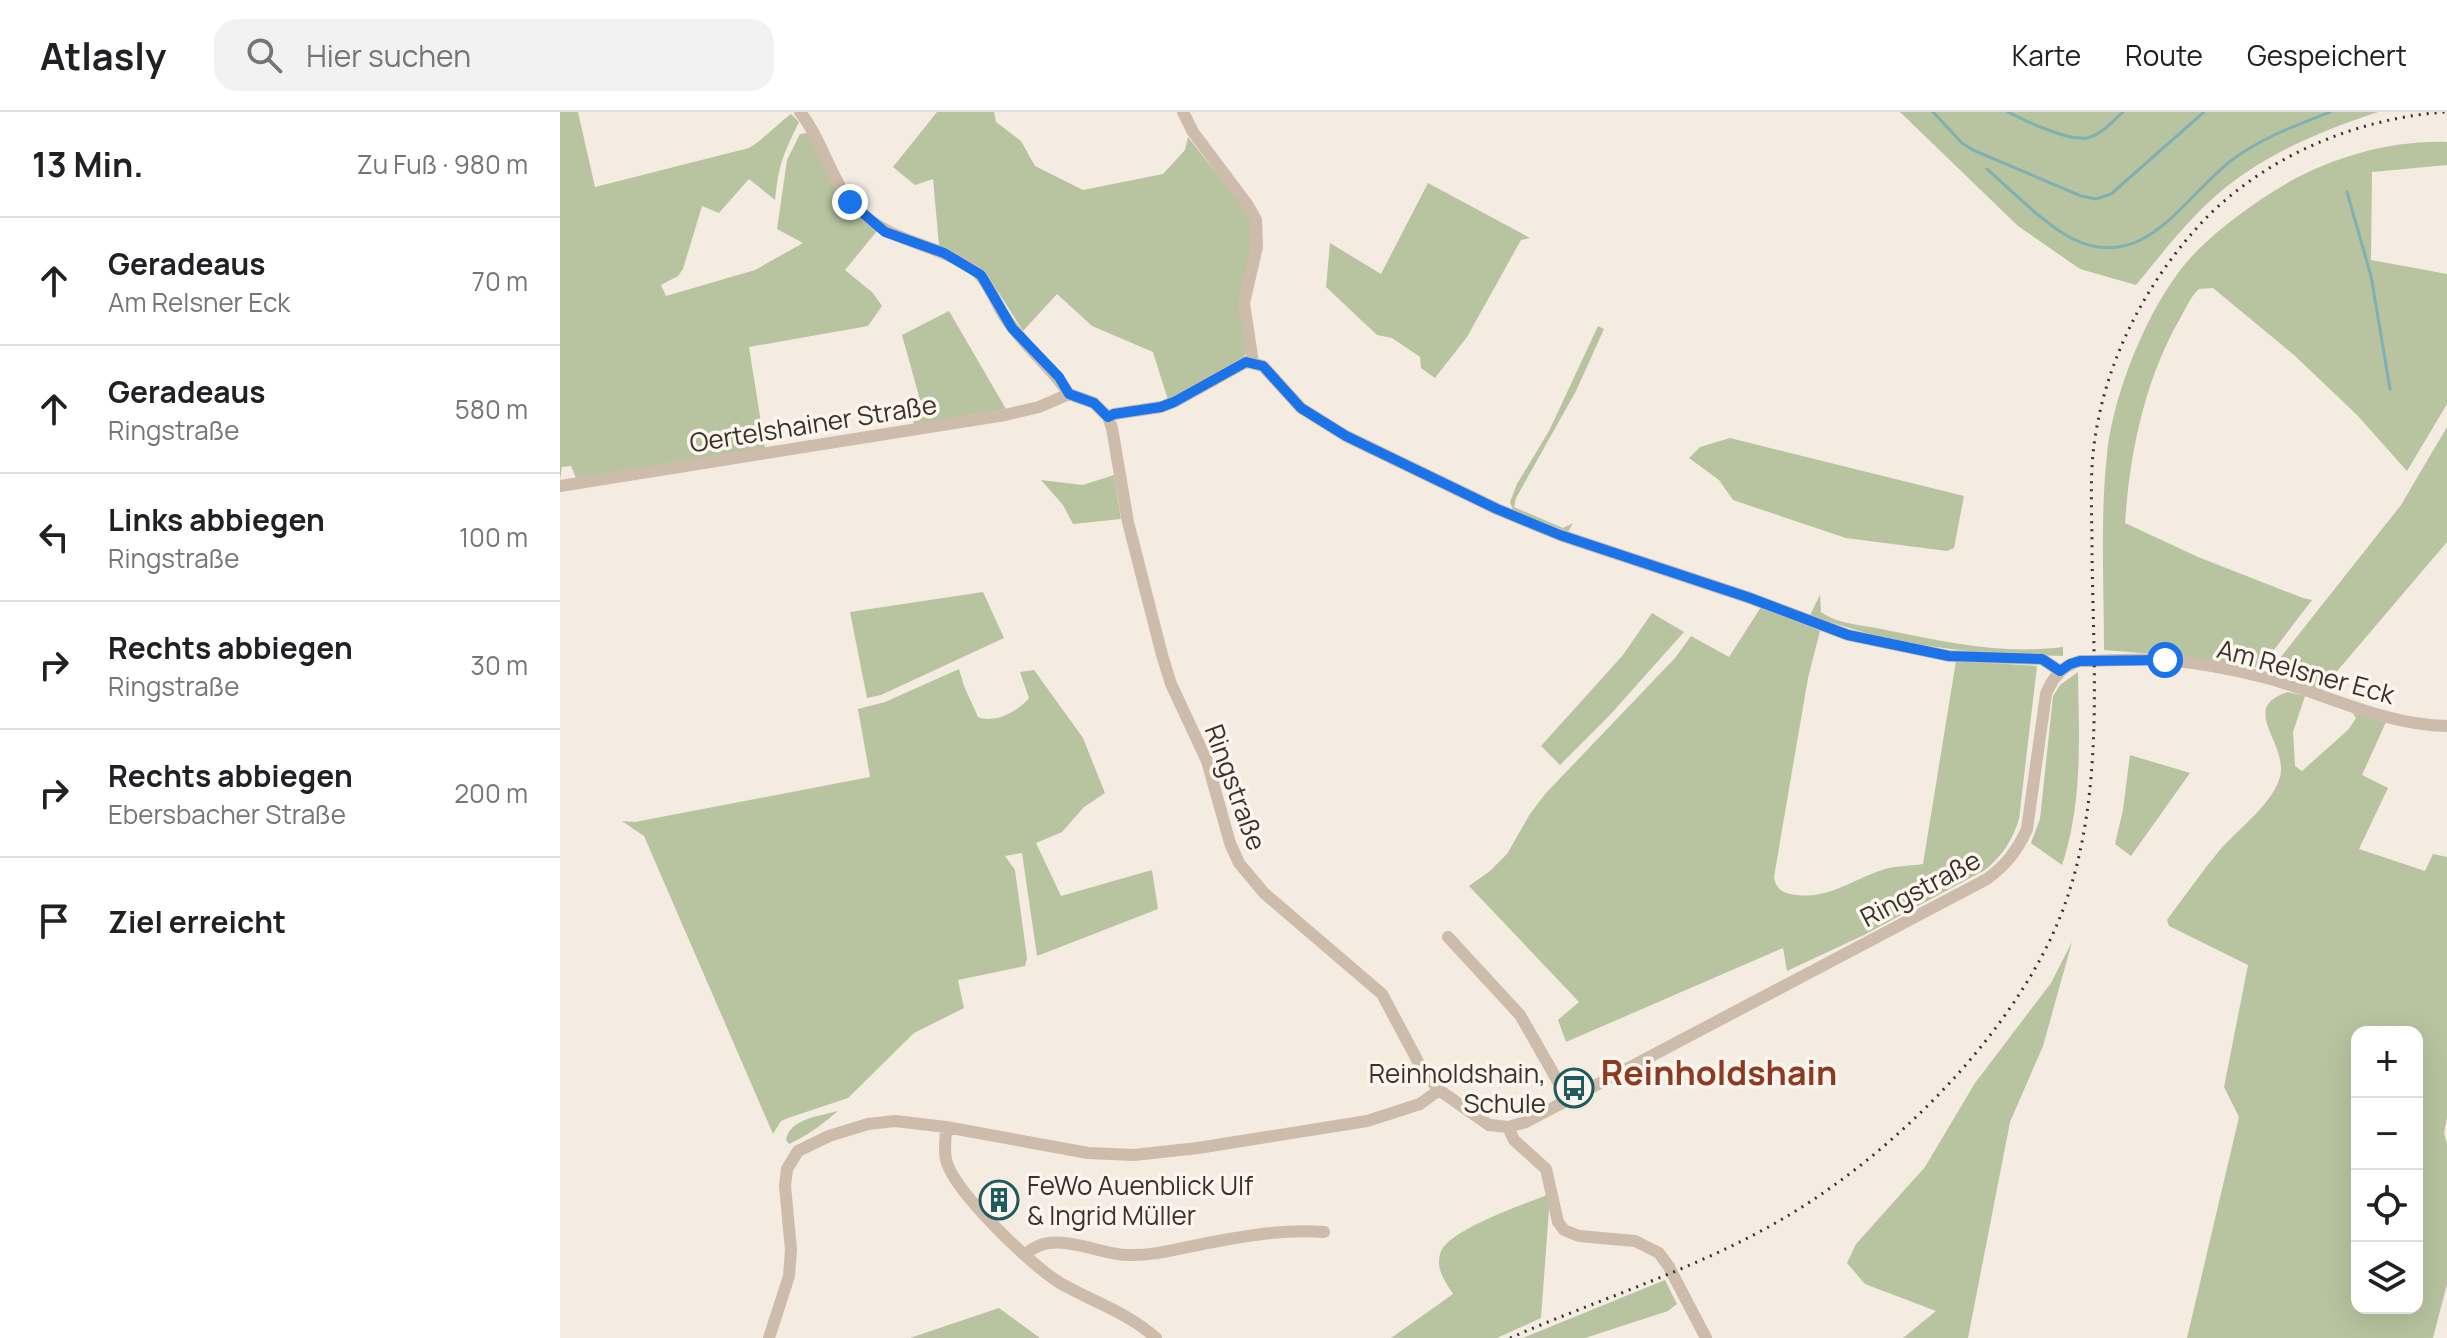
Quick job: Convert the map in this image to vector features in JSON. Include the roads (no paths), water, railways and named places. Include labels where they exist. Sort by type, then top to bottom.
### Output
[{"type":"street","points":[[800,112],[850,202],[885,232],[944,253],[981,275],[1012,328],[1059,377],[1069,394],[1094,403],[1108,417],[1161,407],[1246,362],[1253,363],[1263,366],[1301,408],[1346,436],[1497,509],[1560,535],[1750,598],[1848,635],[1949,656],[2042,659],[2060,671]]},
{"type":"street","points":[[1183,112],[1193,132],[1256,220],[1257,247],[1244,303],[1253,363]]},
{"type":"street","name":"Oertelshainer Straße","points":[[560,486],[1005,415],[1039,407],[1069,394]]},
{"type":"street","name":"Ringstraße","points":[[1108,417],[1139,571],[1162,655],[1171,684],[1207,761],[1233,853],[1245,873],[1264,893],[1382,994],[1425,1074],[1439,1090],[1482,1122],[1496,1127],[1526,1122],[1987,879],[2007,865],[2027,829],[2046,694],[2060,671]]},
{"type":"street","name":"Am Relsner Eck","points":[[2060,671],[2080,661],[2165,660],[2217,667],[2277,681],[2421,726],[2447,726]]},
{"type":"street","points":[[1448,937],[1520,1015],[1568,1099]]},
{"type":"street","points":[[769,1338],[789,1276],[791,1250],[785,1186],[787,1169],[804,1146],[829,1136],[895,1121],[946,1127],[1088,1153],[1134,1155],[1367,1121],[1420,1104],[1439,1090]]},
{"type":"street","points":[[946,1127],[945,1154],[953,1175],[968,1196],[1058,1281],[1120,1312],[1156,1338]]},
{"type":"street","points":[[1508,1127],[1514,1140],[1546,1169],[1558,1222],[1564,1230],[1579,1236],[1635,1241],[1659,1253],[1706,1338]]},
{"type":"street","points":[[1026,1254],[1039,1245],[1058,1243],[1128,1255],[1175,1251],[1293,1230],[1324,1232]]},
{"type":"waterway","points":[[1933,112],[1962,143],[1973,150],[2081,196],[2096,199],[2111,194],[2204,112]]},
{"type":"waterway","points":[[2008,112],[2047,130],[2079,138],[2097,134],[2123,112]]},
{"type":"waterway","points":[[1987,169],[2040,217],[2073,239],[2099,247],[2123,246],[2144,238],[2163,225],[2236,157],[2282,132],[2330,112]]},
{"type":"waterway","points":[[2347,192],[2371,276],[2390,389]]},
{"type":"railway","points":[[1510,1338],[1714,1254],[1779,1221],[1817,1197],[1893,1139],[1962,1070],[1992,1032],[2043,954],[2064,907],[2079,857],[2093,756],[2093,454],[2106,388],[2130,326],[2146,296],[2185,242],[2207,217],[2259,175],[2287,158],[2349,131],[2381,122],[2446,112]]},
{"type":"place","name":"Reinholdshain, Schule","points":[[1574,1088]]},
{"type":"place","name":"FeWo Auenblick Ulf & Ingrid Müller","points":[[999,1200]]},
{"type":"district","name":"Reinholdshain","points":[[1719,1072]]}]
